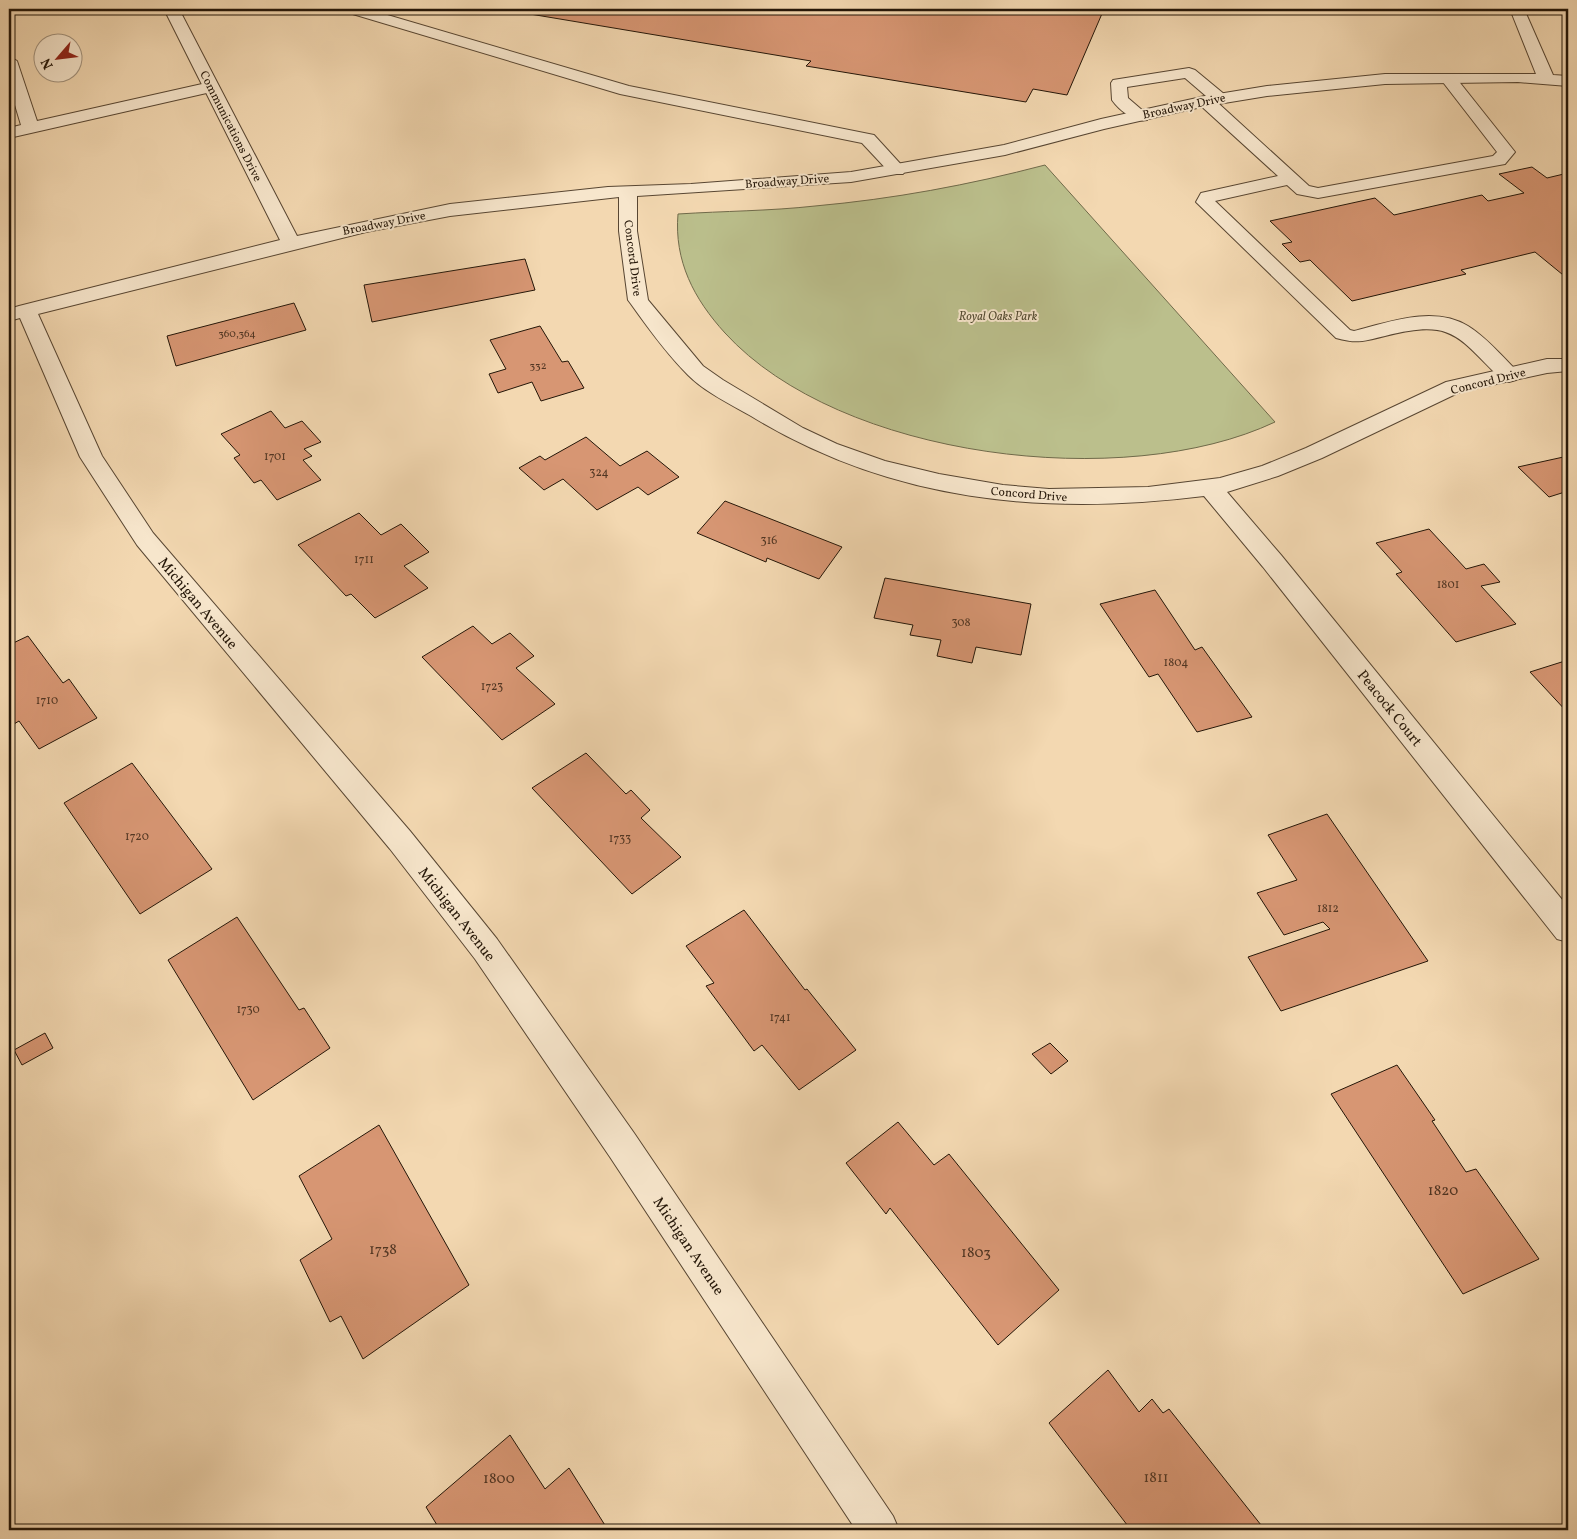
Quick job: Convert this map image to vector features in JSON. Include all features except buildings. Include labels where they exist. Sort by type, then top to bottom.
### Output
[{"type":"street","name":"Communications Drive","points":[[171,9],[291,243]]},
{"type":"street","points":[[351,9],[626,90],[868,139],[897,170]]},
{"type":"street","points":[[1517,9],[1546,78]]},
{"type":"street","points":[[9,61],[31,128]]},
{"type":"street","points":[[1141,116],[1120,100],[1119,83],[1189,72],[1212,100],[1291,179],[1303,190],[1318,193],[1499,160],[1506,152],[1447,77]]},
{"type":"street","name":"Broadway Drive","points":[[18,312],[291,243],[450,210],[628,191],[841,178],[897,170],[1006,150],[1212,100],[1268,91],[1385,78],[1546,78],[1568,81]]},
{"type":"street","points":[[9,133],[211,87]]},
{"type":"street","points":[[1291,179],[1206,197],[1205,202],[1343,334],[1354,337],[1432,321],[1447,324],[1459,329],[1508,375]]},
{"type":"street","name":"Concord Drive","points":[[628,191],[628,231],[638,300],[654,322],[696,370],[714,385],[795,433],[829,449],[879,467],[939,482],[1003,493],[1094,498],[1210,488],[1270,471],[1454,387],[1547,366],[1568,364]]},
{"type":"street","name":"Michigan Avenue","points":[[18,312],[91,457],[145,539],[400,840],[486,949],[622,1144],[880,1530]]},
{"type":"street","name":"Peacock Court","points":[[1210,488],[1278,569],[1568,929]]},
{"type":"green space","name":"Royal Oaks Park","points":[[1045,165],[1275,422],[1213,444],[1142,456],[1065,458],[987,451],[910,435],[838,410],[775,376],[725,333],[704,307],[688,278],[679,248],[678,214],[781,209],[844,203],[959,185]]}]
